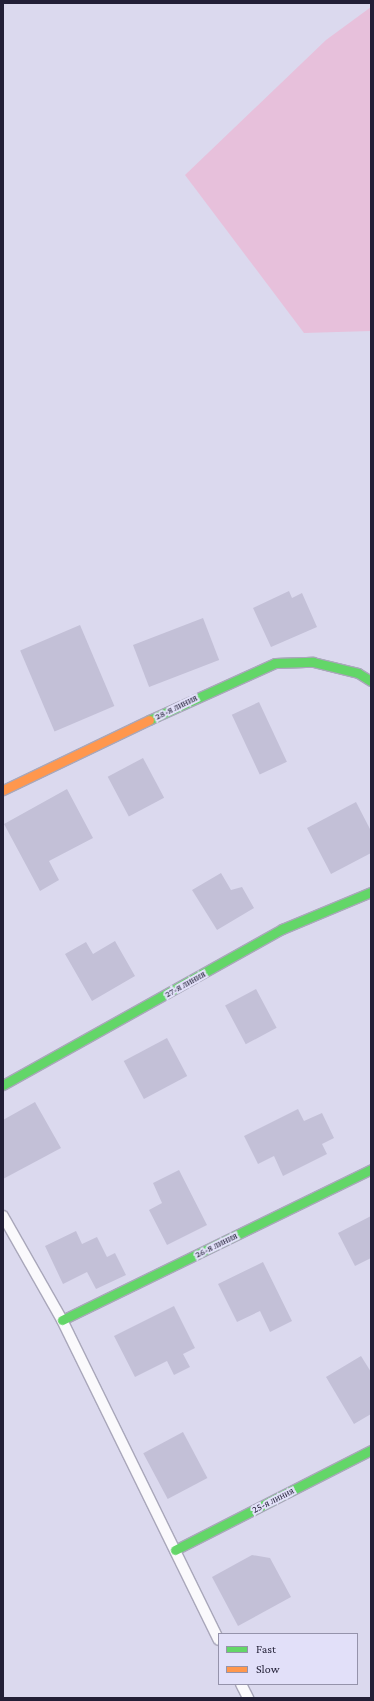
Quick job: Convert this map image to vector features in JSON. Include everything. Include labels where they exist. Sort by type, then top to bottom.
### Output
[{"type":"street","name":"28-я линия","points":[[3,790],[210,691],[275,663],[313,662],[358,673],[371,681]]},
{"type":"street","name":"27-я линия","points":[[3,1085],[282,930],[371,892]]},
{"type":"street","name":"26-я линия","points":[[62,1320],[371,1169]]},
{"type":"street","name":"25-я линия","points":[[175,1550],[371,1450]]},
{"type":"lane","points":[[3,1216],[62,1320],[218,1638]]},
{"type":"lane","points":[[242,1685],[248,1698]]},
{"type":"shaded area","points":[[371,7],[371,331],[304,333],[185,175],[326,40]]},
{"type":"building","points":[[289,591],[292,598],[302,593],[317,627],[271,647],[253,608]]},
{"type":"building","points":[[203,618],[219,660],[149,687],[133,645]]},
{"type":"building","points":[[80,625],[114,706],[55,731],[20,650]]},
{"type":"building","points":[[259,702],[287,762],[260,774],[232,715]]},
{"type":"building","points":[[143,758],[164,798],[129,817],[108,777]]},
{"type":"building","points":[[67,789],[93,838],[49,861],[59,880],[40,891],[4,824]]},
{"type":"building","points":[[356,802],[371,831],[371,853],[331,874],[307,828]]},
{"type":"building","points":[[221,873],[231,890],[242,887],[254,908],[217,930],[192,890]]},
{"type":"building","points":[[115,941],[135,976],[92,1001],[65,954],[86,942],[93,954]]},
{"type":"building","points":[[256,989],[277,1028],[246,1044],[225,1005]]},
{"type":"building","points":[[167,1038],[187,1076],[144,1099],[124,1061]]},
{"type":"building","points":[[35,1102],[61,1148],[3,1179],[3,1120]]},
{"type":"building","points":[[298,1109],[304,1121],[322,1113],[334,1138],[322,1144],[327,1154],[283,1176],[274,1156],[258,1164],[244,1136]]},
{"type":"building","points":[[179,1170],[207,1225],[167,1245],[149,1210],[162,1203],[153,1183]]},
{"type":"building","points":[[371,1216],[371,1258],[355,1266],[338,1233]]},
{"type":"building","points":[[76,1231],[82,1244],[97,1237],[107,1257],[115,1253],[126,1275],[96,1289],[87,1272],[63,1284],[45,1246]]},
{"type":"building","points":[[263,1262],[292,1321],[270,1332],[260,1311],[237,1322],[218,1284]]},
{"type":"building","points":[[174,1306],[195,1348],[183,1354],[190,1367],[174,1375],[167,1361],[135,1377],[114,1336]]},
{"type":"building","points":[[361,1356],[371,1372],[371,1414],[354,1424],[326,1377]]},
{"type":"building","points":[[183,1432],[207,1478],[168,1499],[143,1453]]},
{"type":"building","points":[[252,1555],[270,1558],[291,1597],[238,1626],[212,1577]]},
{"type":"traffic: fast","points":[[149,720],[275,663],[313,662],[358,673],[371,681]]},
{"type":"traffic: fast","points":[[3,1085],[282,929],[371,892]]},
{"type":"traffic: fast","points":[[62,1320],[371,1169]]},
{"type":"traffic: fast","points":[[175,1550],[371,1450]]},
{"type":"traffic: slow","points":[[3,790],[149,720]]}]
